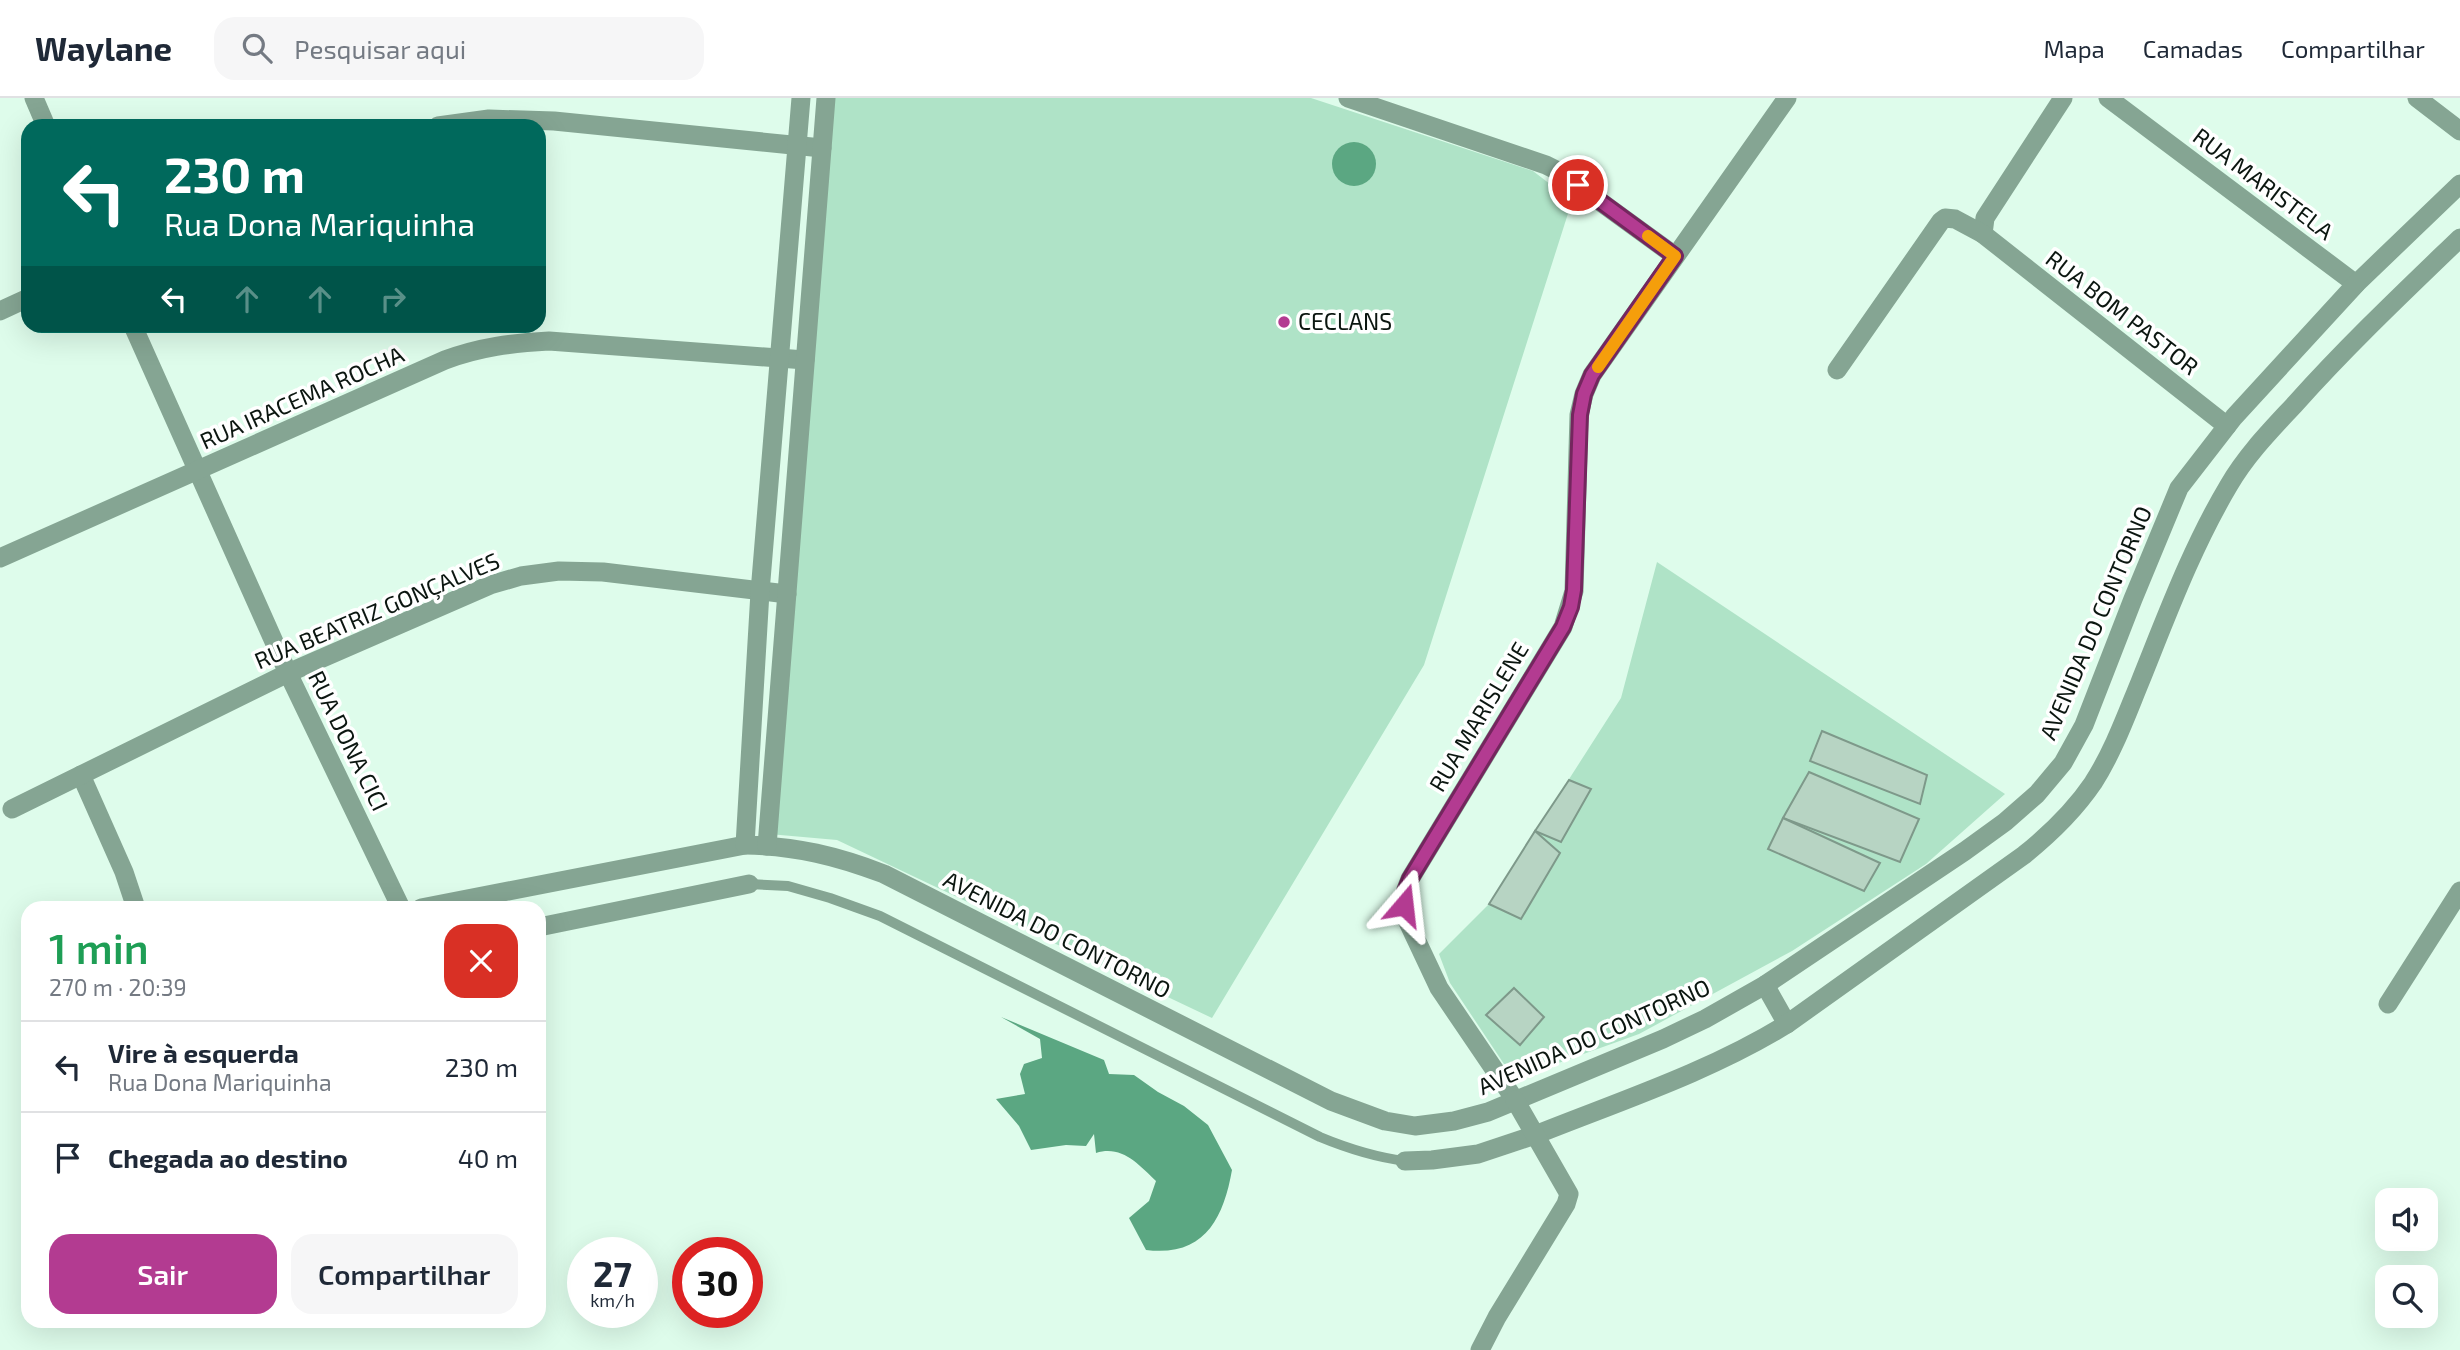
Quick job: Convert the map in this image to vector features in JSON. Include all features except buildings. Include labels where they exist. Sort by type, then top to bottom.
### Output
[{"type":"street","points":[[34,98],[43,119]]},
{"type":"street","points":[[745,845],[760,592],[801,98]]},
{"type":"street","points":[[767,845],[826,98]]},
{"type":"street","points":[[1348,98],[1546,164],[1675,256]]},
{"type":"street","name":"RUA MARISLENE","points":[[1480,1350],[1569,1194],[1515,1100],[1439,988],[1406,918],[1405,892],[1417,867],[1563,627],[1571,607],[1574,590],[1580,415],[1584,394],[1592,375],[1787,98]]},
{"type":"street","points":[[1985,237],[1985,218],[2063,98]]},
{"type":"street","name":"RUA MARISTELA","points":[[2108,98],[2356,284]]},
{"type":"street","points":[[2417,98],[2460,131]]},
{"type":"street","points":[[546,121],[822,148]]},
{"type":"street","name":"AVENIDA DO CONTORNO","points":[[457,901],[745,845],[767,845],[844,859],[884,874],[1354,1111],[1385,1121],[1415,1126],[1454,1121],[1488,1112],[1662,1039],[1705,1019],[1765,985],[1995,829],[2037,794],[2063,763],[2084,725],[2179,488],[2227,426],[2356,284],[2460,184]]},
{"type":"street","name":"RUA BOM PASTOR","points":[[1837,370],[1941,221],[1945,218],[1955,219],[1985,237],[2227,426]]},
{"type":"street","points":[[1405,1161],[1478,1154],[1535,1135],[1716,1063],[1754,1044],[1787,1024],[2024,855],[2051,832],[2093,783],[2109,753],[2206,526],[2255,447],[2315,382],[2460,238]]},
{"type":"street","points":[[0,311],[21,301]]},
{"type":"street","name":"RUA DONA CICI","points":[[136,333],[288,673],[398,901]]},
{"type":"street","name":"RUA IRACEMA ROCHA","points":[[0,558],[474,349],[510,343],[549,341],[805,360]]},
{"type":"street","name":"RUA BEATRIZ GONÇALVES","points":[[12,809],[288,673],[490,585],[522,576],[559,571],[603,572],[787,594]]},
{"type":"street","points":[[81,775],[124,872],[134,901]]},
{"type":"street","points":[[546,926],[749,884]]},
{"type":"street","points":[[2388,1004],[2460,891]]},
{"type":"street","points":[[1765,985],[1787,1024]]},
{"type":"lane","points":[[749,884],[788,886],[880,916],[1320,1137],[1354,1151],[1405,1161]]},
{"type":"shaded area","points":[[831,98],[1311,98],[1533,171],[1572,201],[1424,665],[1212,1018],[837,840],[769,834]]},
{"type":"shaded area","points":[[1354,142],[1363,143],[1370,148],[1375,155],[1375,173],[1370,180],[1363,185],[1354,186],[1345,185],[1338,180],[1333,173],[1332,164],[1333,155],[1338,148],[1345,143]]},
{"type":"shaded area","points":[[1657,562],[2005,794],[1926,864],[1792,951],[1639,1034],[1528,1074],[1504,1064],[1450,983],[1439,954],[1489,904],[1621,698]]},
{"type":"shaded area","points":[[1001,1017],[1104,1060],[1109,1074],[1134,1075],[1184,1106],[1208,1125],[1232,1170],[1223,1205],[1207,1232],[1182,1248],[1166,1251],[1146,1250],[1129,1218],[1149,1201],[1156,1181],[1143,1168],[1122,1154],[1105,1151],[1096,1153],[1094,1134],[1086,1146],[1066,1145],[1031,1150],[1019,1126],[996,1099],[1025,1094],[1020,1074],[1024,1064],[1042,1058],[1040,1039]]},
{"type":"slow traffic","points":[[1598,367],[1675,256],[1648,236]]},
{"type":"place","name":"CECLANS","points":[[1284,322]]},
{"type":"route","points":[[1404,905],[1410,879],[1563,627],[1574,590],[1580,415],[1584,394],[1592,375],[1675,256],[1578,185]]}]
